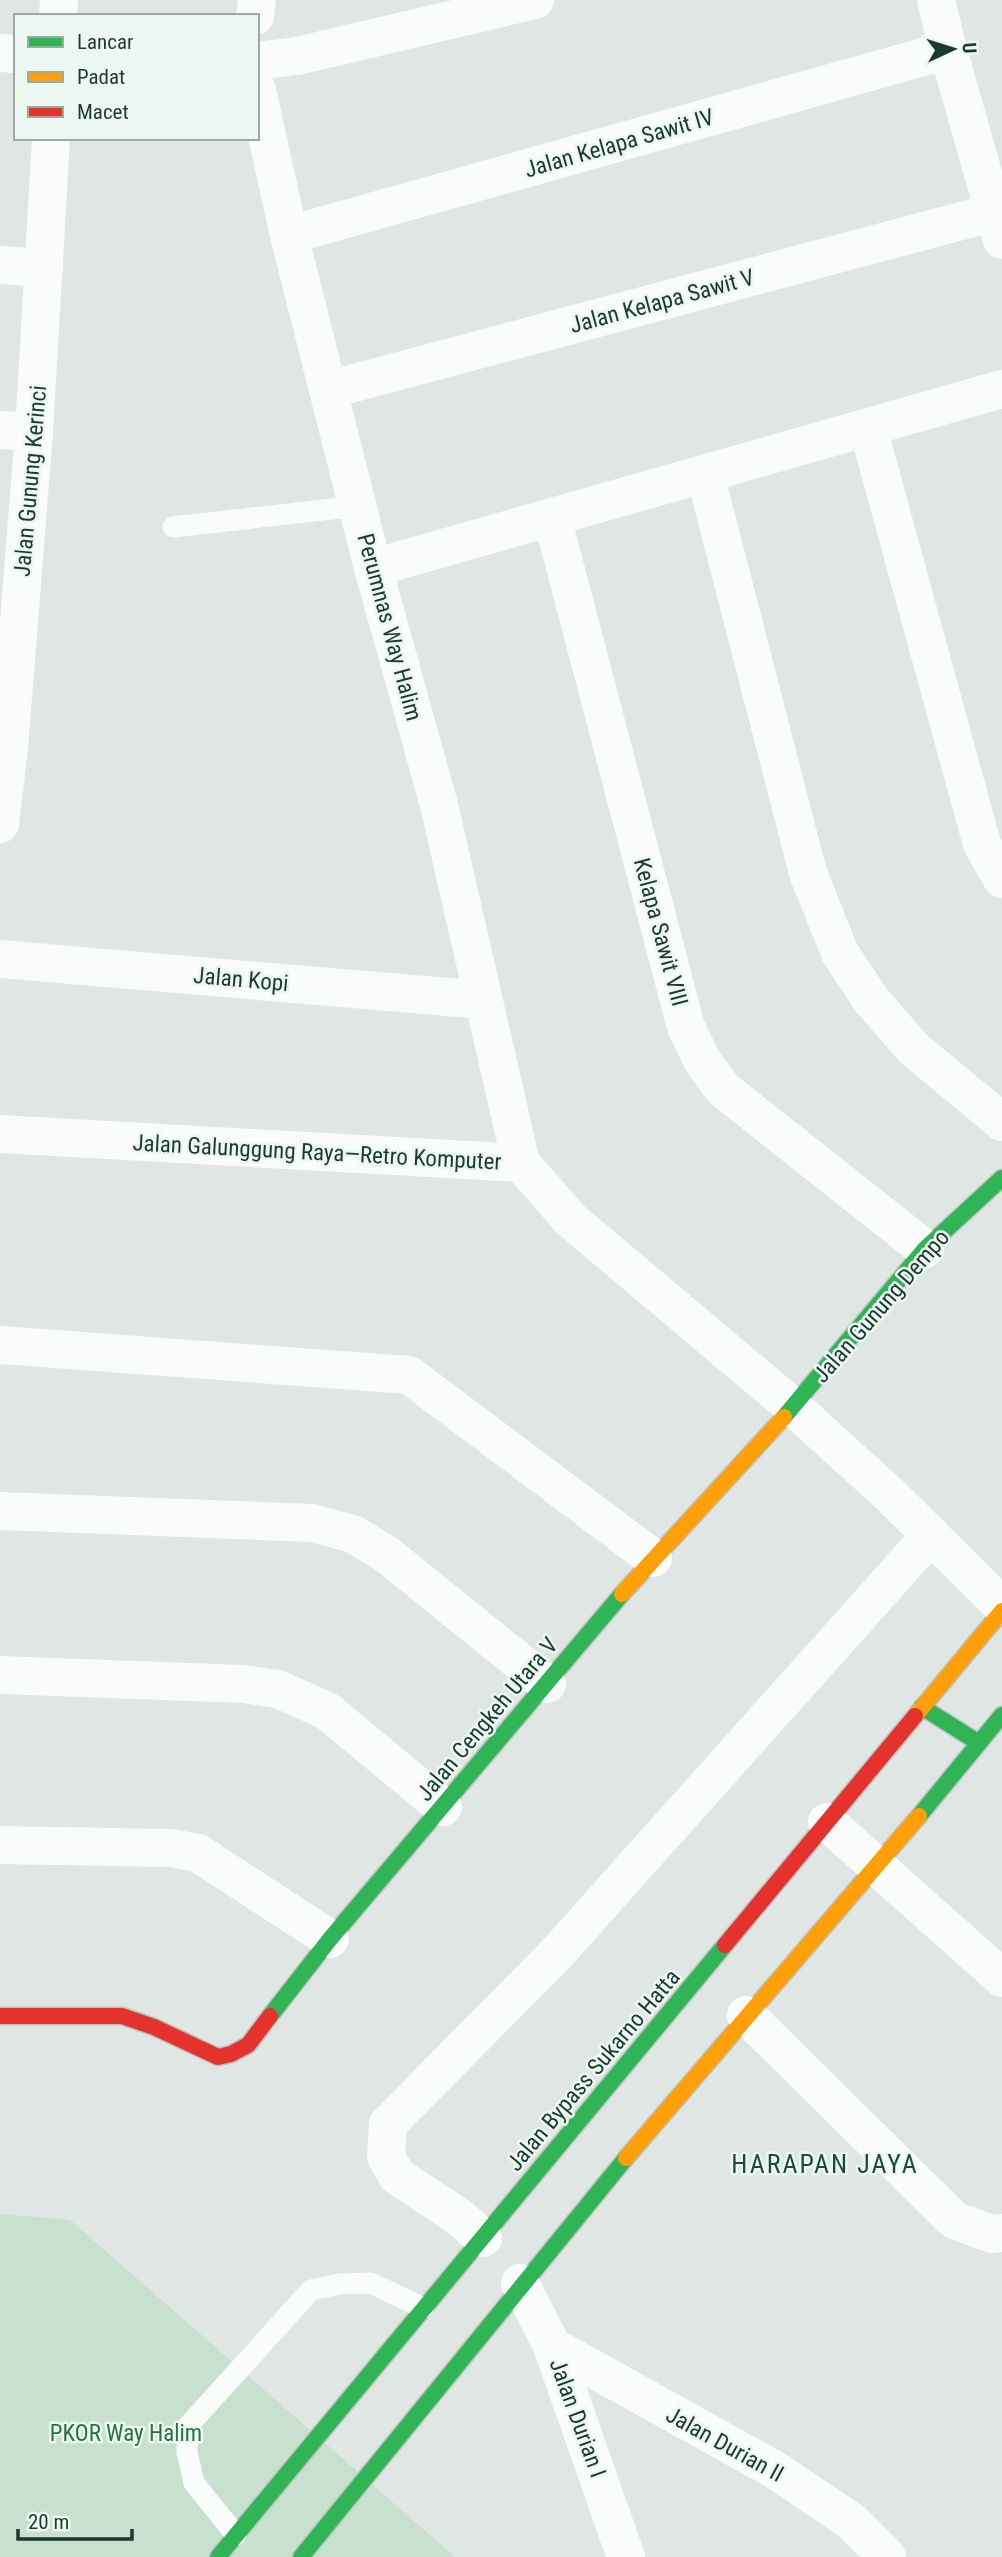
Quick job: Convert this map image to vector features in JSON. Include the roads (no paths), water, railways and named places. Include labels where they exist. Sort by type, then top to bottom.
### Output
[{"type":"main road","name":"Jalan Gunung Dempo","points":[[793,1407],[925,1249],[1002,1178]]},
{"type":"main road","name":"Jalan Cengkeh Utara V","points":[[0,2016],[122,2015],[218,2057],[248,2045],[330,1940],[653,1558],[793,1407]]},
{"type":"main road","name":"Jalan Bypass Sukarno Hatta","points":[[218,2557],[1002,1608]]},
{"type":"main road","points":[[922,1707],[979,1743]]},
{"type":"main road","points":[[301,2557],[520,2283],[746,2015],[877,1866],[1002,1715]]},
{"type":"street","points":[[936,0],[999,226]]},
{"type":"street","points":[[259,61],[297,56],[525,1]]},
{"type":"street","name":"Jalan Kelapa Sawit IV","points":[[289,235],[948,50]]},
{"type":"street","name":"Perumnas Way Halim","points":[[259,99],[289,235],[373,568],[439,805],[521,1163]]},
{"type":"street","name":"Jalan Gunung Kerinci","points":[[0,824],[17,431],[44,268],[51,140]]},
{"type":"street","name":"Jalan Kelapa Sawit V","points":[[328,390],[999,226]]},
{"type":"street","points":[[0,265],[44,268]]},
{"type":"street","points":[[373,568],[1002,389]]},
{"type":"street","points":[[868,428],[982,844],[1002,879]]},
{"type":"street","points":[[705,474],[808,873],[840,953],[872,1001],[914,1049],[1002,1122]]},
{"type":"street","name":"Kelapa Sawit VIII","points":[[552,517],[686,1027],[702,1060],[723,1089],[925,1249]]},
{"type":"street","name":"Jalan Kopi","points":[[0,959],[483,1000]]},
{"type":"street","name":"Jalan Galunggung Raya—Retro Komputer","points":[[0,1134],[521,1163],[571,1220],[793,1407]]},
{"type":"street","points":[[0,1345],[409,1375],[653,1558]]},
{"type":"street","points":[[793,1407],[931,1535],[1002,1608]]},
{"type":"street","points":[[0,1511],[313,1523],[353,1534],[386,1555],[547,1684]]},
{"type":"street","points":[[483,2238],[459,2217],[397,2176],[386,2157],[388,2124],[557,1953],[931,1535]]},
{"type":"street","points":[[0,1675],[244,1684],[278,1689],[327,1711],[443,1807]]},
{"type":"street","points":[[827,1822],[1002,1978]]},
{"type":"street","points":[[0,1845],[171,1848],[198,1853],[330,1940]]},
{"type":"street","points":[[746,2015],[954,2220],[992,2234],[1002,2233]]},
{"type":"street","name":"Jalan Durian I","points":[[520,2283],[552,2346],[626,2557]]},
{"type":"street","name":"Jalan Durian II","points":[[552,2346],[775,2470],[851,2521],[887,2557]]},
{"type":"lane","points":[[173,527],[358,506]]},
{"type":"lane","points":[[236,2535],[194,2483],[187,2452],[188,2427],[311,2290],[339,2284],[371,2283],[422,2308]]},
{"type":"district","name":"HARAPAN JAYA","points":[[825,2164]]},
{"type":"park label","name":"PKOR Way Halim","points":[[126,2433]]}]
